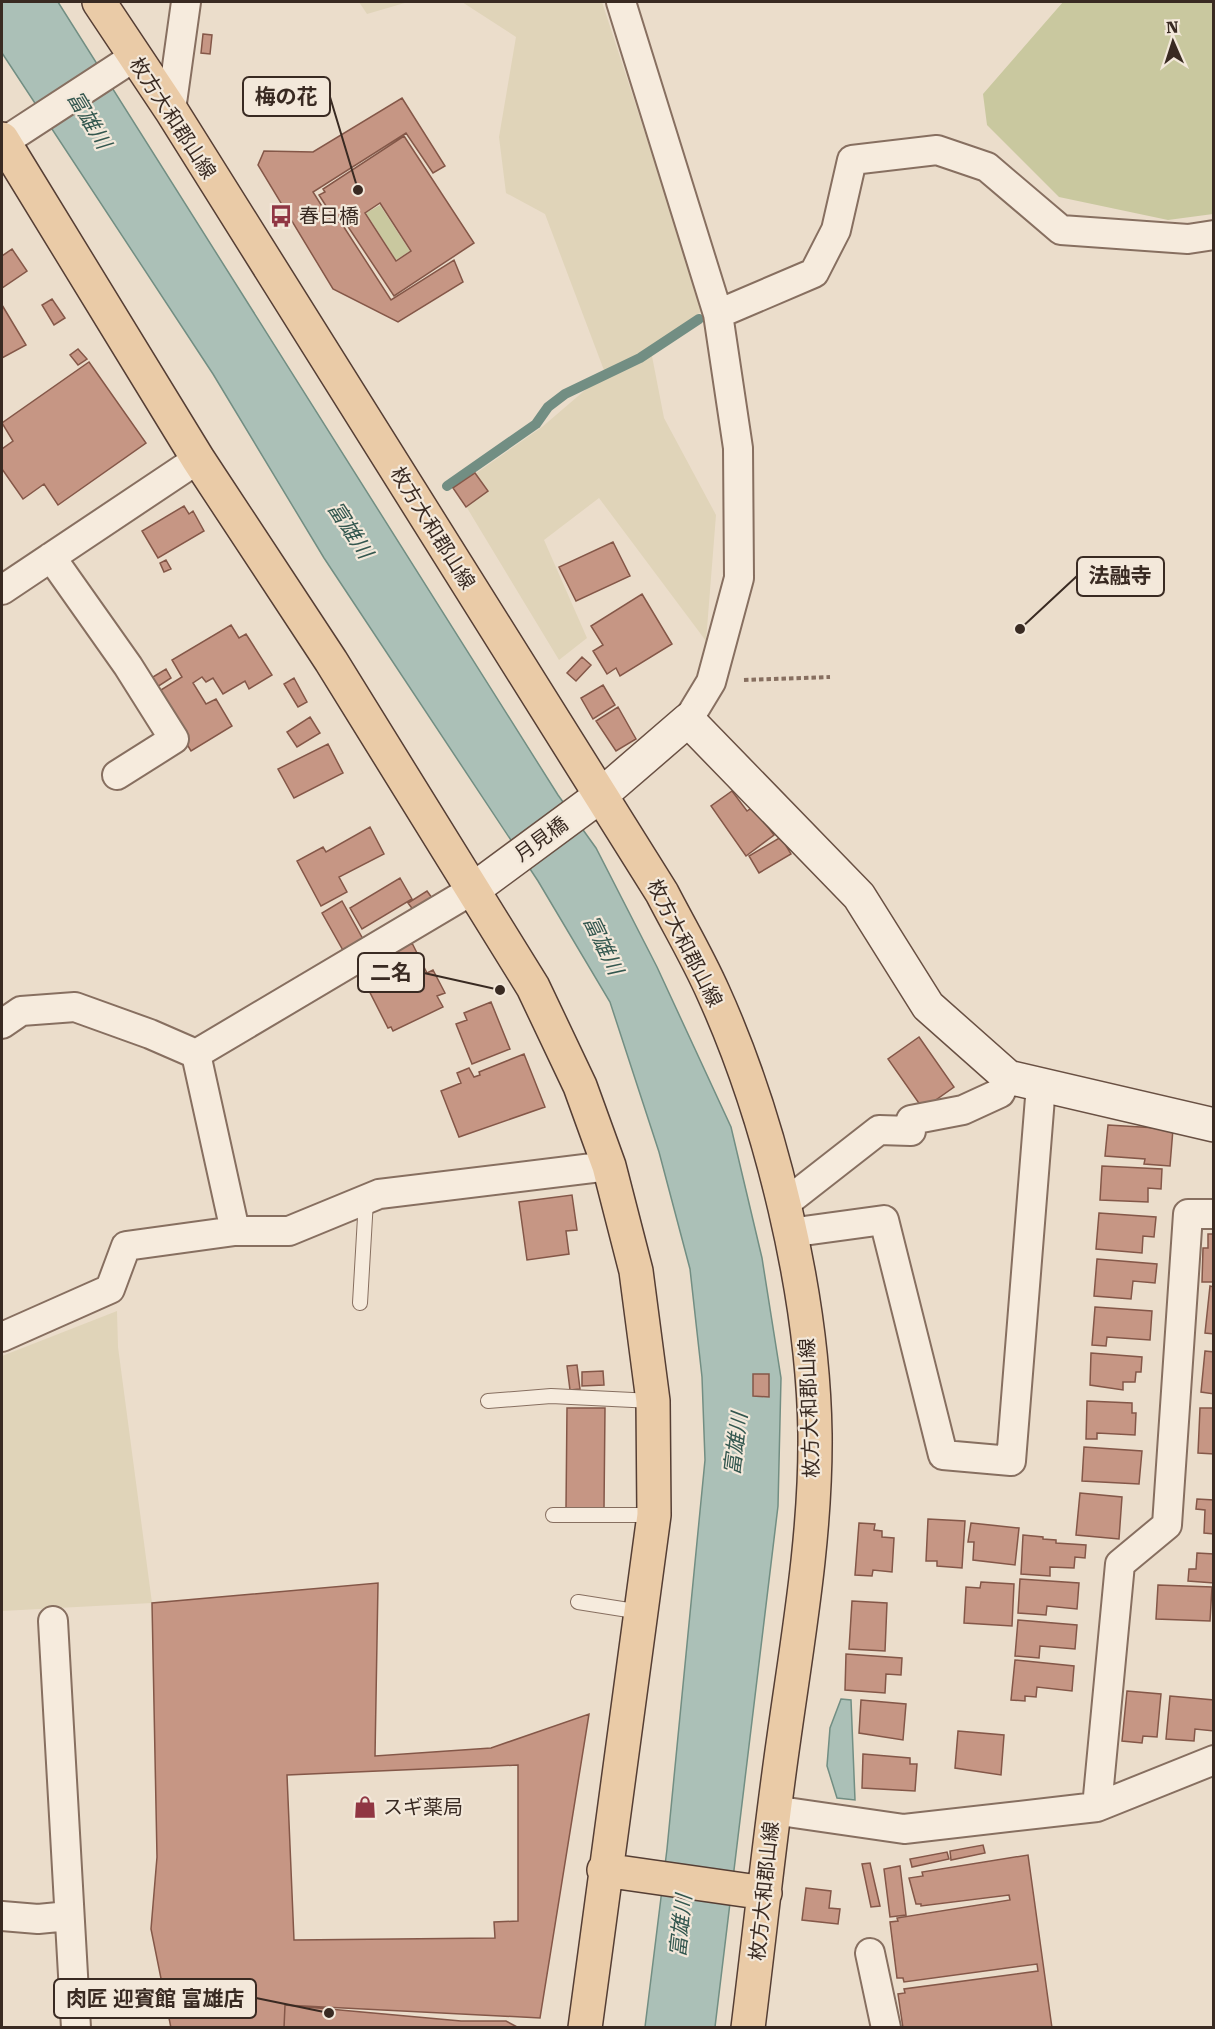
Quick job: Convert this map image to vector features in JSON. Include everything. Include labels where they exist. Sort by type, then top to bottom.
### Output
[{"type":"main road","name":"枚方大和郡山線","points":[[99,2],[124,64],[171,110],[594,800],[662,893],[713,991],[756,1100],[786,1219],[805,1314],[815,1433],[810,1544],[773,1810],[748,2028]]},
{"type":"main road","points":[[8,137],[198,459],[331,661],[485,881],[580,1086],[609,1166],[636,1271],[653,1401],[654,1515],[604,1870],[585,2028]]},
{"type":"main road","points":[[604,1870],[765,1893]]},
{"type":"street","points":[[171,110],[186,2]]},
{"type":"street","points":[[621,2],[718,314],[738,448],[739,578],[711,682],[688,720],[859,896],[928,1006],[1008,1077],[1214,1125]]},
{"type":"street","points":[[8,137],[124,64]]},
{"type":"street","points":[[718,314],[814,273],[836,230],[852,160],[937,150],[987,167],[1061,230],[1188,239],[1214,235]]},
{"type":"street","points":[[2,590],[198,459]]},
{"type":"street","points":[[51,557],[128,666],[174,739],[117,775]]},
{"type":"street","name":"月見橋","points":[[485,881],[594,800],[688,720]]},
{"type":"street","points":[[195,1054],[485,881]]},
{"type":"street","points":[[2,1024],[21,1011],[75,1007],[150,1034],[195,1054]]},
{"type":"street","points":[[195,1054],[235,1231]]},
{"type":"street","points":[[786,1219],[879,1131],[911,1131],[911,1120],[963,1110],[999,1093],[1008,1077]]},
{"type":"street","points":[[786,1219],[884,1220],[943,1455],[1011,1461],[1041,1084]]},
{"type":"street","points":[[2,1337],[110,1289],[126,1246],[235,1231],[289,1232],[379,1194],[609,1166]]},
{"type":"street","points":[[1097,1807],[1120,1564],[1167,1525],[1188,1214],[1214,1215]]},
{"type":"street","points":[[53,1621],[76,2028]]},
{"type":"street","points":[[773,1810],[904,1829],[1097,1807],[1214,1760]]},
{"type":"street","points":[[2,1917],[69,1916]]},
{"type":"street","points":[[870,1953],[886,2028]]},
{"type":"lane","points":[[360,1303],[366,1200]]},
{"type":"lane","points":[[488,1401],[551,1396],[653,1401]]},
{"type":"lane","points":[[554,1515],[654,1515]]},
{"type":"lane","points":[[578,1602],[640,1612]]},
{"type":"path","points":[[711,682],[830,677]]},
{"type":"shaded area","points":[[359,2],[408,2],[367,14]]},
{"type":"shaded area","points":[[462,2],[602,2],[703,310],[651,351],[664,418],[716,515],[706,641],[599,498],[544,540],[587,638],[559,660],[455,488],[542,427],[605,373],[545,214],[506,193],[499,137],[516,37]]},
{"type":"shaded area","points":[[117,1311],[118,1347],[152,1603],[2,1611],[2,1356]]},
{"type":"green space","points":[[1063,2],[1213,2],[1213,214],[1168,220],[1059,197],[987,125],[983,94]]},
{"type":"green space","points":[[380,205],[410,251],[396,260],[366,213]]},
{"type":"water","name":"富雄川","points":[[2,2],[58,2],[558,795],[596,848],[657,967],[731,1127],[762,1258],[781,1378],[778,1506],[715,2027],[645,2027],[667,1849],[705,1460],[702,1377],[690,1269],[659,1152],[610,1002],[538,881],[324,558],[213,374],[2,53]]},
{"type":"water","points":[[841,1699],[851,1700],[855,1800],[837,1798],[827,1766],[830,1728]]},
{"type":"building","points":[[203,34],[212,35],[210,54],[201,53]]},
{"type":"building","points":[[402,98],[445,166],[433,173],[406,133],[313,192],[333,224],[340,221],[391,300],[454,260],[463,282],[398,322],[333,289],[258,165],[264,151],[313,152]]},
{"type":"building","points":[[404,136],[474,243],[394,296],[341,216],[335,220],[319,195],[325,192],[323,189]],"holes":[[[380,203],[411,251],[396,261],[365,213]]]},
{"type":"building","points":[[12,249],[27,271],[2,288],[2,256]]},
{"type":"building","points":[[52,299],[65,318],[54,325],[42,305]]},
{"type":"building","points":[[2,305],[26,345],[2,358]]},
{"type":"building","points":[[78,349],[87,359],[78,365],[70,355]]},
{"type":"building","points":[[89,362],[146,443],[58,505],[44,484],[23,499],[2,469],[2,449],[13,441],[2,423]]},
{"type":"building","points":[[475,473],[488,491],[466,507],[453,488]]},
{"type":"building","points":[[184,506],[189,514],[193,511],[204,531],[158,558],[142,531]]},
{"type":"building","points":[[613,542],[630,576],[576,601],[559,567]]},
{"type":"building","points":[[166,560],[171,569],[164,572],[160,563]]},
{"type":"building","points":[[642,594],[672,644],[620,676],[616,668],[607,674],[593,651],[603,645],[591,626]]},
{"type":"building","points":[[231,625],[239,638],[246,634],[272,675],[249,689],[245,681],[223,694],[213,678],[206,682],[202,677],[193,683],[206,704],[216,699],[232,726],[191,751],[156,693],[182,677],[172,660]]},
{"type":"building","points":[[582,657],[591,665],[576,681],[567,673]]},
{"type":"building","points":[[166,669],[171,678],[154,689],[148,680]]},
{"type":"building","points":[[294,678],[307,702],[298,707],[284,684]]},
{"type":"building","points":[[603,685],[615,705],[593,719],[581,698]]},
{"type":"building","points":[[618,707],[636,739],[616,751],[596,721]]},
{"type":"building","points":[[310,717],[320,733],[297,747],[287,732]]},
{"type":"building","points":[[328,744],[343,773],[294,798],[278,769]]},
{"type":"building","points":[[732,791],[747,811],[753,807],[774,835],[746,856],[711,806]]},
{"type":"building","points":[[370,827],[384,854],[339,877],[347,892],[321,906],[297,861],[323,847],[326,852]]},
{"type":"building","points":[[781,837],[791,854],[759,873],[749,856]]},
{"type":"building","points":[[400,878],[412,899],[362,929],[350,908]]},
{"type":"building","points":[[427,891],[435,902],[417,915],[408,903]]},
{"type":"building","points":[[342,901],[364,941],[344,952],[322,913]]},
{"type":"building","points":[[412,943],[427,973],[433,970],[445,993],[437,996],[443,1007],[393,1031],[391,1027],[388,1028],[358,969]]},
{"type":"building","points":[[491,1002],[510,1049],[472,1064],[456,1024],[467,1020],[464,1013]]},
{"type":"building","points":[[919,1037],[954,1087],[923,1109],[888,1059]]},
{"type":"building","points":[[524,1054],[545,1107],[459,1137],[441,1091],[461,1083],[457,1073],[469,1068],[474,1077],[480,1075],[479,1072]]},
{"type":"building","points":[[1108,1125],[1173,1129],[1170,1166],[1144,1164],[1145,1159],[1105,1156]]},
{"type":"building","points":[[1102,1166],[1162,1169],[1161,1189],[1148,1188],[1148,1202],[1100,1200]]},
{"type":"building","points":[[572,1195],[577,1230],[566,1231],[569,1254],[527,1260],[519,1202]]},
{"type":"building","points":[[1099,1213],[1156,1217],[1154,1237],[1143,1236],[1142,1253],[1096,1249]]},
{"type":"building","points":[[1208,1234],[1214,1234],[1214,1282],[1202,1282],[1203,1248],[1208,1248]]},
{"type":"building","points":[[1097,1259],[1157,1264],[1155,1283],[1133,1281],[1131,1299],[1094,1296]]},
{"type":"building","points":[[1210,1286],[1214,1287],[1214,1334],[1205,1333]]},
{"type":"building","points":[[1095,1307],[1152,1311],[1150,1340],[1107,1337],[1106,1346],[1092,1345]]},
{"type":"building","points":[[1205,1351],[1214,1352],[1214,1394],[1201,1392]]},
{"type":"building","points":[[1091,1353],[1142,1357],[1141,1372],[1136,1372],[1135,1382],[1123,1382],[1123,1390],[1090,1385]]},
{"type":"building","points":[[577,1365],[580,1389],[570,1390],[567,1366]]},
{"type":"building","points":[[603,1371],[604,1385],[582,1386],[582,1372]]},
{"type":"building","points":[[753,1374],[769,1374],[769,1397],[753,1396]]},
{"type":"building","points":[[1087,1401],[1132,1403],[1132,1413],[1136,1413],[1135,1435],[1097,1433],[1097,1439],[1086,1439]]},
{"type":"building","points":[[567,1408],[605,1408],[604,1508],[566,1508]]},
{"type":"building","points":[[1200,1408],[1214,1408],[1214,1454],[1198,1453]]},
{"type":"building","points":[[1084,1447],[1142,1451],[1139,1484],[1082,1481]]},
{"type":"building","points":[[1080,1493],[1122,1497],[1119,1539],[1076,1535]]},
{"type":"building","points":[[1197,1499],[1214,1500],[1214,1534],[1204,1533],[1205,1510],[1196,1509]]},
{"type":"building","points":[[928,1519],[965,1521],[962,1568],[937,1566],[937,1561],[926,1561]]},
{"type":"building","points":[[859,1523],[875,1524],[874,1530],[882,1531],[882,1537],[894,1538],[892,1572],[873,1570],[872,1576],[855,1575]]},
{"type":"building","points":[[971,1523],[1019,1528],[1015,1565],[973,1560],[974,1542],[968,1542]]},
{"type":"building","points":[[1023,1535],[1056,1540],[1056,1543],[1086,1545],[1085,1558],[1075,1557],[1074,1568],[1050,1567],[1050,1576],[1021,1574]]},
{"type":"building","points":[[1197,1553],[1214,1554],[1214,1583],[1188,1581],[1189,1569],[1196,1569]]},
{"type":"building","points":[[1020,1579],[1079,1583],[1077,1609],[1047,1606],[1046,1615],[1018,1613]]},
{"type":"building","points":[[981,1582],[1014,1584],[1012,1626],[964,1623],[966,1587],[980,1588]]},
{"type":"building","name":"スギ薬局","points":[[378,1583],[375,1756],[491,1748],[589,1714],[540,2018],[285,2005],[284,2028],[171,2028],[151,1929],[157,1857],[152,1603]]},
{"type":"building","points":[[1158,1585],[1212,1587],[1210,1621],[1156,1619]]},
{"type":"building","points":[[852,1601],[887,1603],[885,1651],[849,1649]]},
{"type":"building","points":[[1018,1620],[1077,1625],[1075,1649],[1040,1646],[1039,1658],[1015,1656]]},
{"type":"building","points":[[846,1654],[902,1658],[901,1675],[886,1674],[885,1693],[845,1690]]},
{"type":"building","points":[[1015,1660],[1074,1666],[1072,1691],[1037,1687],[1036,1697],[1025,1696],[1025,1701],[1011,1700]]},
{"type":"building","points":[[1127,1691],[1161,1694],[1157,1737],[1143,1736],[1142,1743],[1122,1741]]},
{"type":"building","points":[[1170,1696],[1214,1700],[1214,1731],[1195,1729],[1194,1741],[1166,1739]]},
{"type":"building","points":[[861,1700],[906,1704],[903,1740],[859,1733]]},
{"type":"building","points":[[958,1731],[1004,1735],[1001,1775],[955,1768]]},
{"type":"building","points":[[863,1754],[910,1758],[910,1764],[917,1764],[915,1791],[862,1788]]},
{"type":"building","points":[[518,1765],[518,1921],[494,1922],[495,1938],[294,1940],[287,1775]]},
{"type":"building","points":[[983,1845],[985,1853],[951,1860],[950,1851]]},
{"type":"building","points":[[947,1852],[949,1859],[912,1867],[910,1859]]},
{"type":"building","points":[[1028,1855],[1052,2028],[903,2028],[898,1994],[905,1993],[904,1989],[1038,1971],[1037,1964],[904,1982],[903,1978],[897,1978],[890,1922],[898,1921],[897,1918],[1010,1900],[1009,1895],[921,1906],[921,1904],[916,1904],[909,1878],[923,1876],[922,1872]]},
{"type":"building","points":[[870,1863],[880,1906],[871,1907],[862,1864]]},
{"type":"building","points":[[900,1866],[906,1915],[890,1917],[884,1869]]},
{"type":"building","points":[[806,1888],[831,1891],[829,1908],[840,1909],[838,1924],[802,1920]]},
{"type":"building","points":[[285,2005],[461,2021],[506,2021],[519,2028],[284,2028]]},
{"type":"waterway","points":[[447,486],[536,424],[548,407],[565,394],[640,358],[699,319]]},
{"type":"place","name":"梅の花","points":[[358,190]]},
{"type":"place","name":"春日橋","points":[[281,216]]},
{"type":"place","name":"法融寺","points":[[1020,629]]},
{"type":"place","name":"二名","points":[[500,990]]},
{"type":"place","name":"スギ薬局","points":[[365,1807]]},
{"type":"place","name":"肉匠 迎賓館 富雄店","points":[[329,2013]]}]
